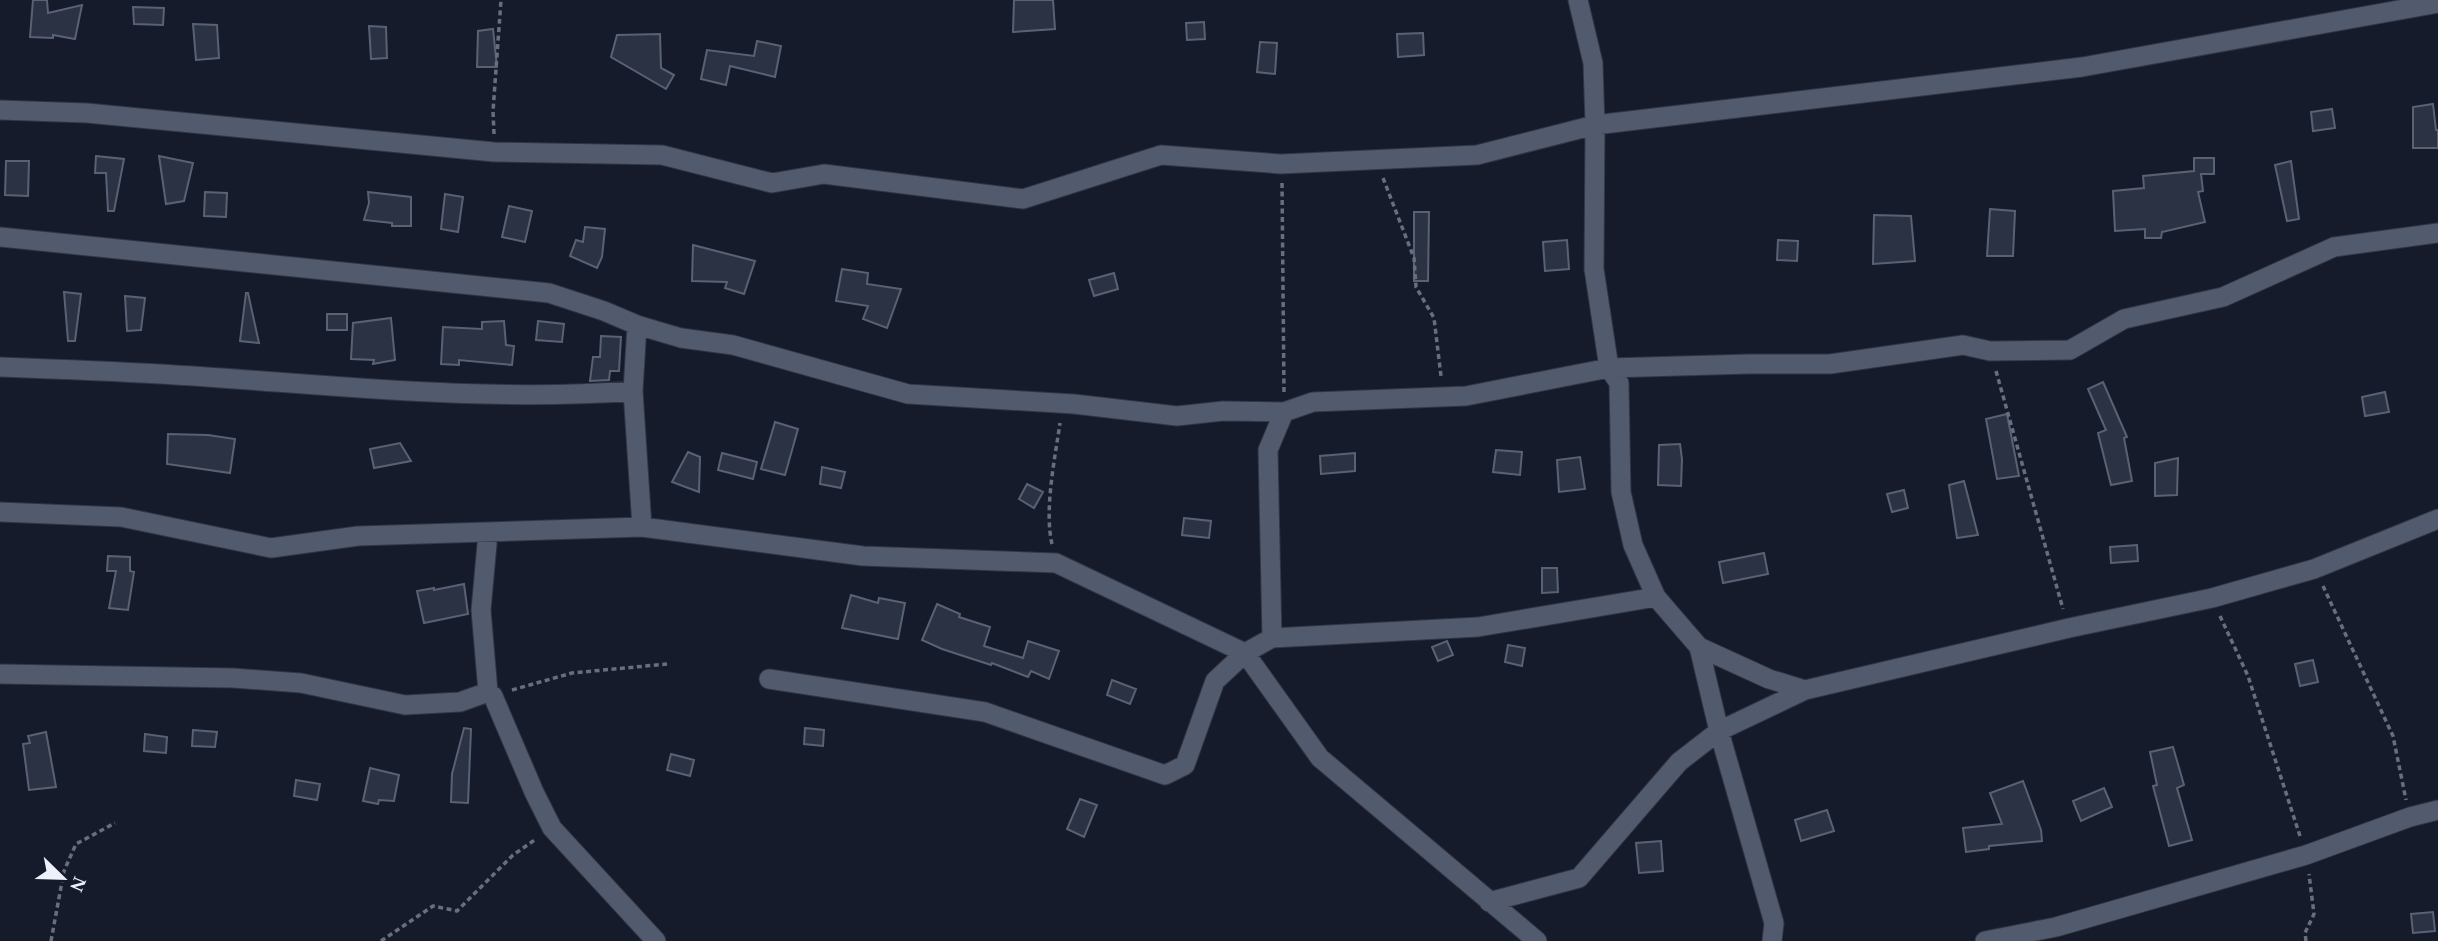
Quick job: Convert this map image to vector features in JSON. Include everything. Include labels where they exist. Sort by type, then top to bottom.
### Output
[{"type":"street","points":[[1578,0],[1593,63],[1594,269],[1609,368],[1619,383],[1621,492],[1633,545],[1656,597],[1699,647],[1769,679],[1805,691]]},
{"type":"street","points":[[0,110],[87,113],[494,152],[662,155],[772,183],[824,174],[1023,199],[1161,155],[1281,164],[1477,155],[1595,125],[2082,67],[2437,6]]},
{"type":"street","points":[[0,237],[550,293],[681,338],[733,345],[908,394],[1062,403],[1177,416],[1223,411],[1284,412],[1313,402],[1466,396],[1609,368],[1830,364],[1963,345],[1990,351],[2070,350],[2124,319],[2223,297],[2334,247],[2438,233]]},
{"type":"street","points":[[637,325],[633,391],[642,527]]},
{"type":"street","points":[[0,367],[159,374],[397,392],[583,395],[633,391]]},
{"type":"street","points":[[1272,638],[1268,450],[1284,412]]},
{"type":"street","points":[[0,512],[121,517],[271,548],[358,536],[642,527],[863,556],[1056,562],[1245,653],[1320,758],[1537,941]]},
{"type":"street","points":[[1489,902],[1579,878],[1679,762],[1719,731],[1805,691],[2069,628],[2212,598],[2314,569],[2438,519]]},
{"type":"street","points":[[488,533],[481,610],[490,694],[552,828],[656,941]]},
{"type":"street","points":[[769,679],[985,712],[1165,775],[1185,765],[1215,681],[1245,653],[1272,638],[1478,627],[1656,597]]},
{"type":"street","points":[[1699,647],[1719,731],[1774,923],[1772,941]]},
{"type":"street","points":[[0,674],[233,678],[301,683],[404,705],[460,702],[490,694]]},
{"type":"street","points":[[1985,941],[2056,927],[2306,855],[2410,817],[2438,810]]},
{"type":"path","points":[[494,152],[493,111],[501,0]]},
{"type":"path","points":[[1379,159],[1386,189],[1414,258],[1416,287],[1434,318],[1444,396]]},
{"type":"path","points":[[1281,164],[1284,412]]},
{"type":"path","points":[[1990,351],[2069,628]]},
{"type":"path","points":[[1056,562],[1050,535],[1051,487],[1062,403]]},
{"type":"path","points":[[2314,569],[2393,736],[2410,817]]},
{"type":"path","points":[[2212,598],[2248,676],[2306,855],[2314,914],[2305,933],[2306,941]]},
{"type":"path","points":[[490,694],[572,673],[667,664]]},
{"type":"path","points":[[51,941],[64,871],[76,844],[115,823]]},
{"type":"path","points":[[381,941],[433,906],[457,911],[513,855],[552,828]]},
{"type":"building","points":[[33,0],[47,0],[48,13],[82,5],[75,39],[53,35],[53,38],[30,37]]},
{"type":"building","points":[[1014,0],[1053,0],[1055,29],[1013,32]]},
{"type":"building","points":[[133,7],[164,8],[163,25],[134,24]]},
{"type":"building","points":[[1204,22],[1205,39],[1187,40],[1186,23]]},
{"type":"building","points":[[193,24],[217,25],[219,58],[196,60]]},
{"type":"building","points":[[369,26],[386,27],[387,58],[371,59]]},
{"type":"building","points":[[493,29],[497,67],[477,67],[478,31]]},
{"type":"building","points":[[1423,33],[1424,55],[1398,57],[1397,34]]},
{"type":"building","points":[[660,34],[661,68],[674,75],[666,89],[611,57],[617,35]]},
{"type":"building","points":[[757,41],[781,46],[775,77],[730,66],[726,85],[701,79],[707,50],[754,56]]},
{"type":"building","points":[[1260,42],[1277,43],[1275,74],[1257,72]]},
{"type":"building","points":[[2433,104],[2438,148],[2413,148],[2413,107]]},
{"type":"building","points":[[2332,109],[2335,128],[2313,131],[2311,112]]},
{"type":"building","points":[[96,156],[124,159],[114,211],[108,211],[106,173],[95,173]]},
{"type":"building","points":[[159,156],[193,163],[184,201],[166,204]]},
{"type":"building","points":[[2194,158],[2214,158],[2214,174],[2201,174],[2203,191],[2198,192],[2205,222],[2162,232],[2161,238],[2145,238],[2145,229],[2115,231],[2113,191],[2144,188],[2143,176],[2194,171]]},
{"type":"building","points":[[6,161],[29,161],[28,196],[5,195]]},
{"type":"building","points":[[2291,161],[2299,219],[2287,221],[2275,165]]},
{"type":"building","points":[[205,192],[227,193],[226,217],[204,216]]},
{"type":"building","points":[[368,192],[411,197],[411,226],[392,226],[392,223],[364,220],[369,203]]},
{"type":"building","points":[[445,194],[463,197],[458,232],[441,229]]},
{"type":"building","points":[[509,206],[532,211],[525,242],[502,237]]},
{"type":"building","points":[[1990,209],[2015,211],[2013,256],[1987,256]]},
{"type":"building","points":[[1414,212],[1429,212],[1428,281],[1414,281]]},
{"type":"building","points":[[1874,215],[1911,216],[1915,261],[1873,264]]},
{"type":"building","points":[[585,227],[605,229],[602,257],[597,268],[570,256],[576,240],[583,242]]},
{"type":"building","points":[[1567,240],[1569,269],[1545,271],[1543,242]]},
{"type":"building","points":[[1778,240],[1798,241],[1797,261],[1777,260]]},
{"type":"building","points":[[693,245],[755,261],[744,294],[725,288],[727,282],[692,281]]},
{"type":"building","points":[[842,269],[868,273],[867,284],[901,289],[887,328],[863,319],[868,306],[836,301]]},
{"type":"building","points":[[1114,273],[1118,289],[1094,296],[1089,280]]},
{"type":"building","points":[[64,292],[81,294],[75,341],[68,341]]},
{"type":"building","points":[[248,293],[259,343],[240,341]]},
{"type":"building","points":[[125,296],[145,298],[141,330],[127,331]]},
{"type":"building","points":[[327,314],[347,314],[347,330],[327,330]]},
{"type":"building","points":[[391,318],[395,360],[373,364],[374,360],[351,359],[353,323]]},
{"type":"building","points":[[504,321],[506,345],[514,346],[512,365],[459,360],[459,365],[441,364],[443,327],[482,329],[482,322]]},
{"type":"building","points":[[538,321],[564,324],[562,342],[536,340]]},
{"type":"building","points":[[601,336],[621,337],[619,371],[610,371],[609,380],[590,381],[593,357],[600,357]]},
{"type":"building","points":[[2103,382],[2127,437],[2124,438],[2132,481],[2111,485],[2098,433],[2106,430],[2088,389]]},
{"type":"building","points":[[2385,392],[2389,412],[2365,416],[2362,397]]},
{"type":"building","points":[[2007,414],[2019,476],[1997,479],[1986,419]]},
{"type":"building","points":[[775,422],[798,429],[785,475],[761,469]]},
{"type":"building","points":[[168,434],[235,439],[230,473],[167,464]]},
{"type":"building","points":[[400,443],[411,461],[374,468],[370,449]]},
{"type":"building","points":[[1680,444],[1681,486],[1658,485],[1659,445]]},
{"type":"building","points":[[1496,450],[1522,452],[1520,475],[1493,472]]},
{"type":"building","points":[[688,452],[700,457],[699,492],[672,482]]},
{"type":"building","points":[[722,453],[757,462],[753,479],[718,470]]},
{"type":"building","points":[[1355,453],[1355,471],[1321,474],[1320,456]]},
{"type":"building","points":[[1580,457],[1585,489],[1559,492],[1557,460]]},
{"type":"building","points":[[2178,458],[2177,495],[2155,496],[2155,463]]},
{"type":"building","points":[[822,467],[845,472],[841,488],[820,484]]},
{"type":"building","points":[[1964,481],[1978,535],[1957,538],[1949,485]]},
{"type":"building","points":[[1027,484],[1043,492],[1034,508],[1019,499]]},
{"type":"building","points":[[1904,490],[1908,508],[1892,512],[1887,494]]},
{"type":"building","points":[[1184,518],[1211,521],[1209,538],[1182,535]]},
{"type":"building","points":[[2137,545],[2138,561],[2111,563],[2110,547]]},
{"type":"building","points":[[1764,553],[1768,574],[1723,583],[1719,562]]},
{"type":"building","points":[[108,556],[130,557],[130,571],[134,572],[128,610],[109,608],[116,571],[107,571]]},
{"type":"building","points":[[1542,568],[1557,568],[1558,592],[1542,593]]},
{"type":"building","points":[[464,584],[468,614],[424,623],[417,591]]},
{"type":"building","points":[[851,595],[878,603],[879,598],[905,603],[898,639],[842,628]]},
{"type":"building","points":[[937,604],[960,614],[959,617],[990,627],[984,646],[1023,658],[1028,641],[1059,651],[1049,679],[1031,671],[1028,677],[922,640]]},
{"type":"building","points":[[1447,641],[1453,655],[1438,661],[1432,647]]},
{"type":"building","points":[[1508,645],[1525,648],[1522,666],[1505,662]]},
{"type":"building","points":[[2313,660],[2318,682],[2300,686],[2295,664]]},
{"type":"building","points":[[1112,680],[1136,689],[1130,704],[1107,695]]},
{"type":"building","points":[[464,728],[471,729],[468,803],[451,802],[452,774]]},
{"type":"building","points":[[805,728],[824,730],[823,746],[804,744]]},
{"type":"building","points":[[193,730],[217,732],[215,747],[192,746]]},
{"type":"building","points":[[46,732],[56,787],[29,790],[23,744],[30,743],[28,736]]},
{"type":"building","points":[[145,734],[167,737],[166,753],[144,751]]},
{"type":"building","points":[[2173,747],[2184,785],[2177,788],[2192,840],[2169,846],[2153,786],[2157,785],[2150,752]]},
{"type":"building","points":[[671,754],[694,760],[690,776],[667,770]]},
{"type":"building","points":[[370,768],[399,775],[394,801],[379,800],[378,804],[363,801]]},
{"type":"building","points":[[296,780],[320,784],[317,800],[294,796]]},
{"type":"building","points":[[2023,781],[2041,830],[2042,841],[1989,846],[1989,849],[1966,852],[1963,828],[2002,824],[1990,793]]},
{"type":"building","points":[[2104,788],[2112,807],[2081,821],[2073,801]]},
{"type":"building","points":[[1080,799],[1097,805],[1084,837],[1067,829]]},
{"type":"building","points":[[1827,810],[1834,831],[1801,841],[1795,820]]},
{"type":"building","points":[[1661,841],[1663,871],[1639,873],[1636,843]]},
{"type":"building","points":[[2433,912],[2435,931],[2413,933],[2411,914]]}]
